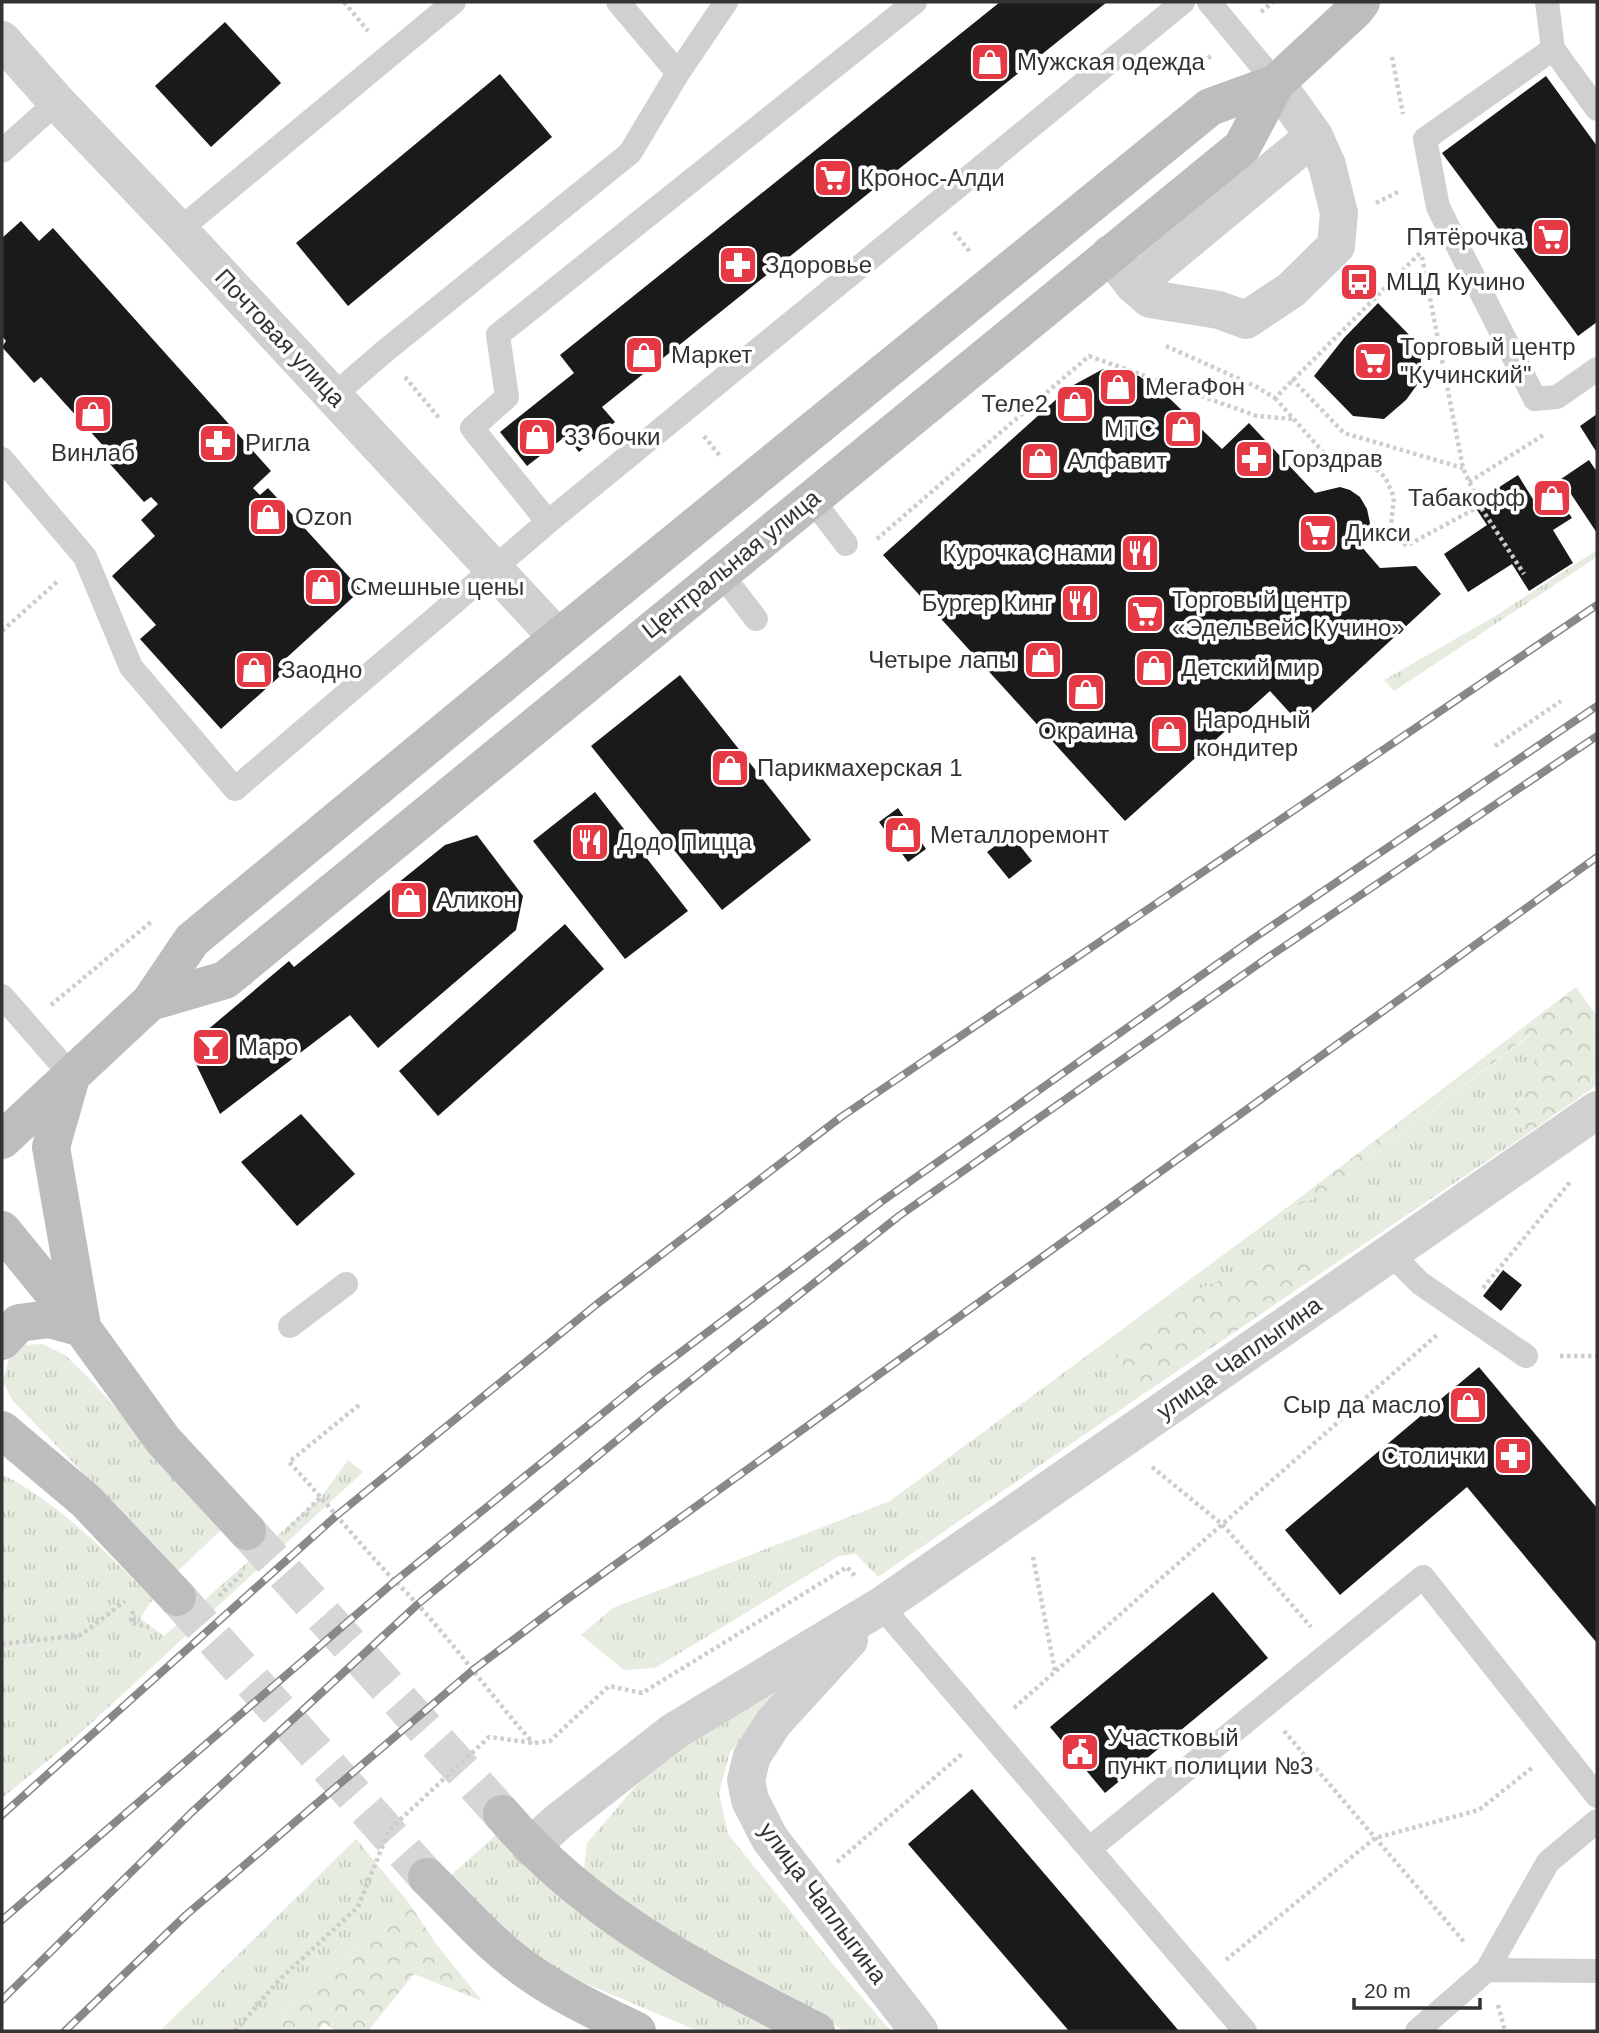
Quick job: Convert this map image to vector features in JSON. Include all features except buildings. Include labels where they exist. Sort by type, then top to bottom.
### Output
[{"type":"main road","name":"Центральная улица","points":[[150,1002],[225,980],[1242,147],[1276,83],[1362,5]]},
{"type":"main road","name":"Центральная улица","points":[[2,1140],[150,1002],[192,940],[1210,107],[1276,83]]},
{"type":"main road","points":[[71,1075],[51,1147],[82,1328]]},
{"type":"main road","points":[[2,1230],[82,1328],[163,1440],[247,1531]]},
{"type":"main road","points":[[2,1340],[19,1323],[49,1319],[82,1328]]},
{"type":"main road","points":[[2,1430],[86,1501],[166,1613]]},
{"type":"main road","points":[[502,1814],[530,1847],[574,1887],[642,1936],[709,1976],[816,2031]]},
{"type":"main road","points":[[428,1877],[496,1945],[527,1971],[578,2002],[638,2031]]},
{"type":"street","name":"Почтовая улица","points":[[2,40],[558,638]]},
{"type":"street","points":[[1110,254],[1133,285],[1150,299],[1219,310],[1246,320],[1291,290],[1336,246],[1339,213],[1327,165],[1314,136],[1276,83]]},
{"type":"street","points":[[1133,285],[1314,136]]},
{"type":"street","name":"улица Чаплыгина","points":[[530,1847],[673,1732],[881,1606],[1597,1110]]},
{"type":"street","name":"улица Чаплыгина","points":[[881,1606],[774,1722],[752,1756],[746,1780],[750,1800],[771,1839],[919,2031]]},
{"type":"lane","points":[[179,230],[454,2]]},
{"type":"lane","points":[[618,2],[678,74]]},
{"type":"lane","points":[[333,396],[630,153],[726,2]]},
{"type":"lane","points":[[548,522],[472,428],[507,397],[498,335],[915,2]]},
{"type":"lane","points":[[2,459],[85,557],[131,667],[235,789],[548,522],[1184,2]]},
{"type":"lane","points":[[1209,2],[1276,83]]},
{"type":"lane","points":[[1547,2],[1553,49],[1597,109]]},
{"type":"lane","points":[[1553,49],[1425,139],[1438,206],[1535,399],[1557,397],[1597,369]]},
{"type":"lane","points":[[2,151],[57,102]]},
{"type":"lane","points":[[811,498],[846,544]]},
{"type":"lane","points":[[720,572],[756,619]]},
{"type":"lane","points":[[2,996],[71,1075]]},
{"type":"lane","points":[[1391,1254],[1420,1283],[1525,1356]]},
{"type":"lane","points":[[290,1326],[346,1284]]},
{"type":"lane","points":[[1089,1849],[1423,1577],[1597,1796]]},
{"type":"lane","points":[[881,1606],[1245,2031]]},
{"type":"lane","points":[[1417,2031],[1487,1970],[1548,1862],[1597,1822]]},
{"type":"lane","points":[[1487,1970],[1597,1971]]},
{"type":"path","points":[[1392,57],[1404,119]]},
{"type":"path","points":[[1375,203],[1406,187]]},
{"type":"path","points":[[1423,240],[1421,252],[1463,468],[1480,506],[1524,574]]},
{"type":"path","points":[[1275,398],[1421,252]]},
{"type":"path","points":[[1158,342],[1255,386],[1275,398],[1331,461],[1356,458],[1369,463],[1385,477],[1394,497],[1391,525],[1406,546],[1480,506]]},
{"type":"path","points":[[384,352],[446,426],[472,428]]},
{"type":"path","points":[[874,542],[1090,356],[1257,416],[1293,419]]},
{"type":"path","points":[[1292,379],[1344,433],[1463,468]]},
{"type":"path","points":[[1469,482],[1552,430]]},
{"type":"path","points":[[2,631],[85,557]]},
{"type":"path","points":[[1495,746],[1561,701]]},
{"type":"path","points":[[65,994],[84,978]]},
{"type":"path","points":[[837,1861],[1223,1525],[1463,1311],[1574,1178]]},
{"type":"path","points":[[359,1405],[289,1462],[322,1496],[335,1516],[377,1563],[418,1604],[500,1706],[534,1743]]},
{"type":"path","points":[[1152,1467],[1223,1525],[1332,1651]]},
{"type":"path","points":[[284,1532],[322,1496]]},
{"type":"path","points":[[1033,1557],[1055,1672]]},
{"type":"path","points":[[609,1686],[642,1693],[848,1567],[881,1606]]},
{"type":"path","points":[[218,1596],[247,1569]]},
{"type":"path","points":[[2,1644],[81,1635],[127,1600],[134,1608],[131,1623],[166,1613]]},
{"type":"path","points":[[1264,1707],[1487,1970],[1505,2031]]},
{"type":"path","points":[[1201,1980],[1375,1838],[1479,1810],[1559,1747]]},
{"type":"green space","points":[[1597,550],[1597,557],[1394,691],[1384,680],[1492,618]]},
{"type":"green space","points":[[1576,987],[1597,1016],[1597,1085],[1527,1134],[1509,1117],[1535,1071],[1531,1034],[1321,1195],[1277,1215]]},
{"type":"green space","points":[[1532,1034],[1535,1072],[1509,1117],[1527,1134],[1321,1273],[1314,1264],[1114,1365],[1142,1395],[878,1577],[856,1554],[839,1556],[655,1668],[624,1670],[581,1635],[613,1608],[890,1501],[1277,1215],[1321,1195]]},
{"type":"green space","points":[[1272,1260],[1314,1264],[1321,1273],[1142,1395],[1113,1365],[1133,1335],[1198,1289]]},
{"type":"green space","points":[[43,1344],[65,1355],[87,1376],[224,1527],[178,1571],[13,1401],[3,1382],[9,1359],[21,1345]]},
{"type":"green space","points":[[348,1460],[363,1472],[73,1740],[2,1798],[2,1474],[63,1515],[153,1599],[140,1618],[164,1636],[322,1496]]},
{"type":"green space","points":[[813,1657],[730,1752],[719,1793],[728,1834],[832,1963],[891,2031],[845,2031],[662,1927],[597,1886],[584,1868],[587,1843],[635,1787],[673,1752]]},
{"type":"green space","points":[[497,1834],[776,2031],[698,2031],[542,1965],[447,1879]]},
{"type":"green space","points":[[356,1839],[409,1903],[279,2016],[268,2031],[160,2031]]},
{"type":"green space","points":[[409,1903],[437,1945],[482,2001],[414,1974],[368,2031],[336,2031],[324,2023],[318,2031],[268,2031],[279,2016]]},
{"type":"tunnel","points":[[247,1531],[502,1814]]},
{"type":"tunnel","points":[[177,1597],[427,1877]]},
{"type":"railway","points":[[2,1815],[336,1516],[597,1304],[841,1117],[1597,605]]},
{"type":"railway","points":[[2,1920],[394,1582],[649,1376],[881,1202],[1254,938],[1597,706]]},
{"type":"railway","points":[[2,2000],[191,1813],[418,1604],[667,1399],[899,1216],[1267,958],[1597,736]]},
{"type":"railway","points":[[65,2031],[186,1915],[473,1670],[566,1600],[1597,857]]},
{"type":"place","name":"Мужская одежда","points":[[990,62]]},
{"type":"place","name":"Кронос-Алди","points":[[833,178]]},
{"type":"place","name":"Пятёрочка","points":[[1551,237]]},
{"type":"place","name":"Здоровье","points":[[738,265]]},
{"type":"place","name":"МЦД Кучино","points":[[1359,282]]},
{"type":"place","name":"Маркет","points":[[644,355]]},
{"type":"place","name":"Торговый центр \"Кучинский\"","points":[[1373,361]]},
{"type":"place","name":"МегаФон","points":[[1118,387]]},
{"type":"place","name":"Теле2","points":[[1075,404]]},
{"type":"place","name":"Винлаб","points":[[93,414]]},
{"type":"place","name":"МТС","points":[[1183,429]]},
{"type":"place","name":"33 бочки","points":[[537,437]]},
{"type":"place","name":"Ригла","points":[[218,443]]},
{"type":"place","name":"Горздрав","points":[[1254,459]]},
{"type":"place","name":"Алфавит","points":[[1040,461]]},
{"type":"place","name":"Табакофф","points":[[1552,498]]},
{"type":"place","name":"Ozon","points":[[268,517]]},
{"type":"place","name":"Дикси","points":[[1318,533]]},
{"type":"place","name":"Курочка с нами","points":[[1140,553]]},
{"type":"place","name":"Смешные цены","points":[[323,587]]},
{"type":"place","name":"Бургер Кинг","points":[[1080,603]]},
{"type":"place","name":"Торговый центр «Эдельвейс Кучино»","points":[[1145,614]]},
{"type":"place","name":"Четыре лапы","points":[[1043,660]]},
{"type":"place","name":"Детский мир","points":[[1154,668]]},
{"type":"place","name":"Заодно","points":[[254,670]]},
{"type":"place","name":"Окраина","points":[[1086,692]]},
{"type":"place","name":"Народный кондитер","points":[[1169,734]]},
{"type":"place","name":"Парикмахерская 1","points":[[730,768]]},
{"type":"place","name":"Металлоремонт","points":[[903,835]]},
{"type":"place","name":"Додо Пицца","points":[[590,842]]},
{"type":"place","name":"Аликон","points":[[409,900]]},
{"type":"place","name":"Маро","points":[[211,1047]]},
{"type":"place","name":"Сыр да масло","points":[[1468,1405]]},
{"type":"place","name":"Столички","points":[[1513,1456]]},
{"type":"place","name":"Участковый пункт полиции №3","points":[[1080,1752]]}]
